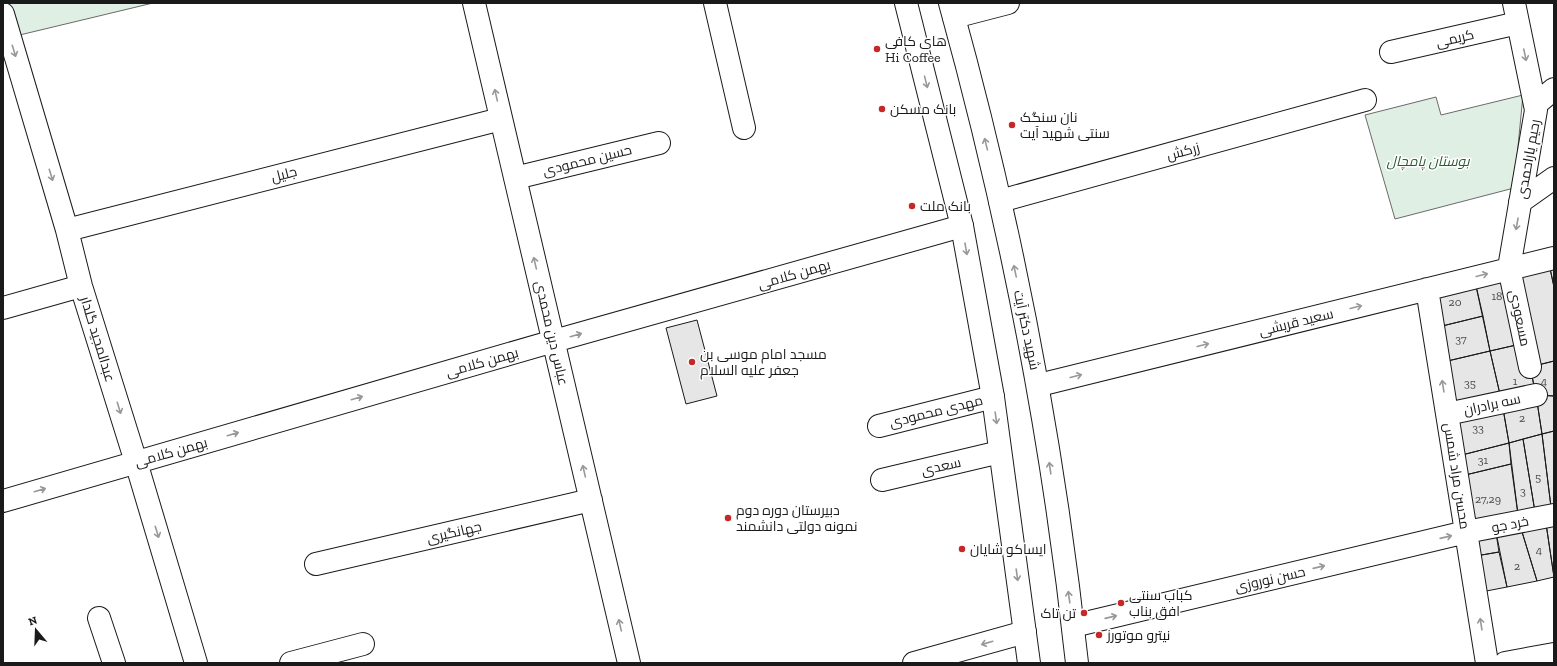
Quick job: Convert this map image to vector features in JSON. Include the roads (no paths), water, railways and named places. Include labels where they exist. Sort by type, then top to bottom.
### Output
[{"type":"street","name":"عباس دین محمدی","points":[[474,3],[629,663]]},
{"type":"street","points":[[715,3],[744,128]]},
{"type":"street","points":[[906,3],[962,226],[993,397],[1028,663]]},
{"type":"street","points":[[952,10],[1008,3]]},
{"type":"street","name":"شهید دکتر آیت","points":[[952,10],[1000,201],[1039,385],[1077,663]]},
{"type":"street","name":"کریمی","points":[[1391,52],[1516,13]]},
{"type":"street","name":"رحیم یاراحمدی","points":[[1509,268],[1536,110],[1516,13]]},
{"type":"street","name":"عبدالمجید گلدار","points":[[3,14],[67,230],[81,286],[136,462],[191,662]]},
{"type":"street","points":[[1535,105],[1554,89]]},
{"type":"street","name":"زرکش","points":[[1000,201],[1365,100]]},
{"type":"street","name":"جلیل","points":[[67,230],[502,119]]},
{"type":"street","name":"حسین محمودی","points":[[515,178],[659,143]]},
{"type":"street","points":[[1520,202],[1554,178]]},
{"type":"street","name":"بهمن کلامی","points":[[3,501],[554,341],[962,226]]},
{"type":"street","name":"سعید قریشی","points":[[1039,385],[1554,258]]},
{"type":"street","name":"مسعودی","points":[[1509,268],[1530,367]]},
{"type":"street","points":[[3,308],[81,286]]},
{"type":"street","name":"محسن مراد شمس","points":[[1427,289],[1487,663]]},
{"type":"street","name":"سه برادران","points":[[1447,414],[1536,395]]},
{"type":"street","name":"مهدی محمودی","points":[[879,426],[993,397]]},
{"type":"street","name":"سعدی","points":[[882,480],[1000,452]]},
{"type":"street","name":"جهانگیری","points":[[316,564],[591,500]]},
{"type":"street","name":"خرد جو","points":[[1466,532],[1554,515]]},
{"type":"street","name":"حسن نوروزی","points":[[1073,626],[1466,532]]},
{"type":"street","points":[[100,618],[114,663]]},
{"type":"street","points":[[914,663],[1025,632]]},
{"type":"street","points":[[291,663],[363,644]]},
{"type":"street","points":[[1505,663],[1554,654]]},
{"type":"place","name":"های کافی Hi Coffee","points":[[877,49]]},
{"type":"place","name":"بانک مسکن","points":[[882,109]]},
{"type":"place","name":"نان سنگک سنتی شهید آیت","points":[[1012,125]]},
{"type":"place","name":"بانک ملت","points":[[912,206]]},
{"type":"place","name":"مسجد امام موسی بن جعفر علیه السلام","points":[[692,362]]},
{"type":"place","name":"دبیرستان دوره دوم نمونه دولتی دانشمند","points":[[728,518]]},
{"type":"place","name":"ایساکو شایان","points":[[962,549]]},
{"type":"place","name":"کباب سنتی افق بناب","points":[[1121,603]]},
{"type":"place","name":"تن تاک","points":[[1084,613]]},
{"type":"place","name":"نیترو موتورز","points":[[1099,635]]},
{"type":"park label","name":"بوستان پامچال","points":[[1428,161]]}]
